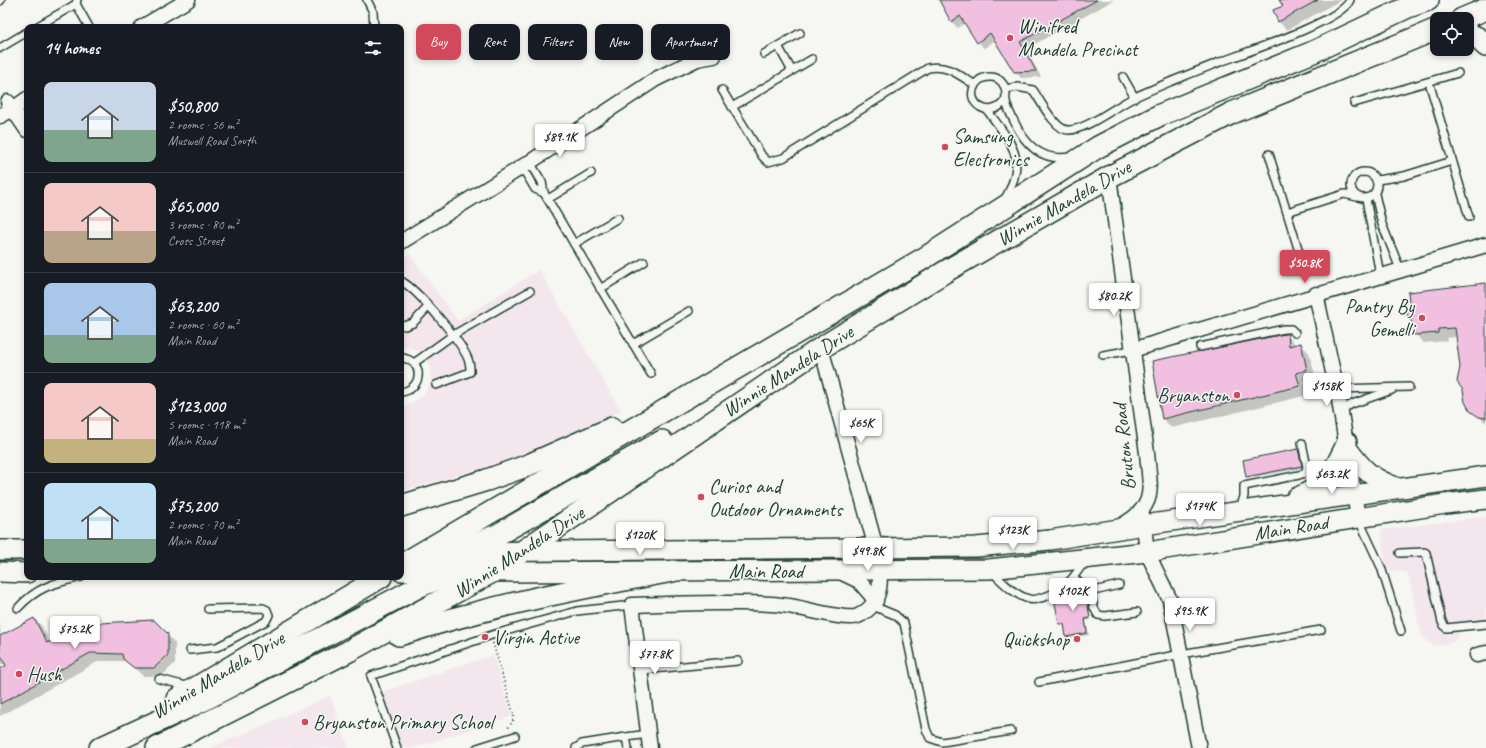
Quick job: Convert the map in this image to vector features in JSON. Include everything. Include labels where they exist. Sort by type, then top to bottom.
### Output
[{"type":"main road","name":"Winnie Mandela Drive","points":[[404,561],[411,552],[685,400],[926,258],[1088,154],[1160,115],[1313,52],[1411,4],[1428,0]]},
{"type":"main road","points":[[1474,13],[1484,8]]},
{"type":"main road","name":"Winnie Mandela Drive","points":[[157,748],[349,651],[492,572],[821,348],[948,270],[1109,177],[1232,113],[1430,32]]},
{"type":"main road","points":[[1474,36],[1486,46]]},
{"type":"main road","points":[[926,258],[941,257],[1089,170],[1098,169],[1109,177]]},
{"type":"main road","points":[[100,748],[204,700],[420,586],[498,535],[708,413],[751,395]]},
{"type":"main road","points":[[404,505],[487,480],[526,466],[617,426],[685,400]]},
{"type":"main road","points":[[1277,506],[1315,490],[1330,477],[1347,445],[1362,468],[1378,481],[1399,488]]},
{"type":"main road","name":"Main Road","points":[[523,552],[976,547],[1050,540],[1114,530],[1143,517],[1239,512],[1486,476]]},
{"type":"main road","name":"Main Road","points":[[411,552],[457,562],[492,572],[988,569],[1085,560],[1147,552],[1486,499]]},
{"type":"main road","points":[[0,550],[24,550]]},
{"type":"main road","points":[[404,568],[457,562],[523,552]]},
{"type":"main road","name":"Main Road","points":[[404,571],[457,562]]},
{"type":"main road","points":[[349,651],[441,622],[515,602],[673,571]]},
{"type":"main road","points":[[0,572],[24,573]]},
{"type":"main road","name":"Winnie Mandela Drive","points":[[96,748],[376,580]]},
{"type":"street","points":[[147,24],[188,0]]},
{"type":"street","points":[[404,240],[526,164],[656,79],[695,60]]},
{"type":"street","points":[[0,116],[7,106],[24,92]]},
{"type":"street","points":[[7,106],[24,100]]},
{"type":"street","points":[[7,106],[24,126]]},
{"type":"street","name":"Bruton Road","points":[[1109,177],[1147,453],[1150,495],[1143,517],[1147,552],[1170,600],[1199,748]]},
{"type":"street","points":[[1132,350],[1400,269],[1486,245]]},
{"type":"street","points":[[1316,294],[1341,410],[1358,518]]},
{"type":"street","points":[[650,748],[642,670],[632,605],[762,603],[805,608],[851,618],[857,616],[875,603],[880,588],[880,569],[876,548],[821,348]]},
{"type":"street","points":[[837,570],[859,581],[875,603]]},
{"type":"lane","points":[[367,0],[373,12],[374,24]]},
{"type":"lane","points":[[1006,89],[1017,87],[1033,90],[1057,126],[1063,130],[1078,129],[1135,98],[1306,28],[1342,11],[1350,0]]},
{"type":"lane","points":[[41,24],[76,2],[87,24]]},
{"type":"lane","points":[[764,54],[800,33]]},
{"type":"lane","points":[[0,48],[24,34]]},
{"type":"lane","points":[[778,46],[792,71]]},
{"type":"lane","points":[[732,107],[812,59]]},
{"type":"lane","points":[[722,90],[762,156],[768,162],[773,162],[783,158],[928,68],[937,66],[948,68],[975,85]]},
{"type":"lane","points":[[1354,103],[1458,73]]},
{"type":"lane","points":[[1123,77],[1135,98]]},
{"type":"lane","points":[[1005,100],[998,109],[982,109],[974,101],[973,90],[975,85],[984,78],[995,78],[1004,84],[1006,89],[1005,100],[1017,128],[1032,149],[1043,155],[1052,157],[1065,158],[1088,154]]},
{"type":"lane","points":[[1429,82],[1469,217]]},
{"type":"lane","points":[[987,110],[1001,129],[1015,155],[1017,162],[1017,171],[1013,184],[997,213]]},
{"type":"lane","points":[[1269,154],[1304,268]]},
{"type":"lane","points":[[1377,182],[1452,161]]},
{"type":"lane","points":[[526,164],[535,190],[546,196],[651,374]]},
{"type":"lane","points":[[1344,194],[1352,179],[1360,172],[1370,173],[1377,182],[1375,194],[1378,213],[1400,269]]},
{"type":"lane","points":[[546,196],[591,173]]},
{"type":"lane","points":[[1351,183],[1353,193],[1356,197]]},
{"type":"lane","points":[[1287,212],[1344,194],[1366,199],[1375,194]]},
{"type":"lane","points":[[1366,199],[1380,275]]},
{"type":"lane","points":[[1370,216],[1378,213]]},
{"type":"lane","points":[[574,244],[618,218]]},
{"type":"lane","points":[[600,289],[644,262]]},
{"type":"lane","points":[[404,284],[428,307],[453,335],[470,363],[470,372],[436,385]]},
{"type":"lane","points":[[414,363],[453,335],[530,291]]},
{"type":"lane","points":[[404,326],[413,323],[428,307]]},
{"type":"lane","points":[[633,344],[689,311]]},
{"type":"lane","points":[[1200,347],[1284,329],[1291,329],[1295,333]]},
{"type":"lane","points":[[1103,355],[1132,350]]},
{"type":"lane","points":[[404,358],[409,359],[414,363],[417,368],[418,379],[412,389],[404,391]]},
{"type":"lane","points":[[1341,410],[1364,400],[1409,387]]},
{"type":"lane","points":[[1337,389],[1398,389]]},
{"type":"lane","points":[[1239,512],[1243,500],[1244,486],[1303,474],[1307,467],[1302,443]]},
{"type":"lane","points":[[1358,518],[1381,567],[1401,631]]},
{"type":"lane","points":[[1400,553],[1426,553],[1442,622],[1446,628],[1486,624]]},
{"type":"lane","points":[[988,569],[1008,587],[1030,600],[1056,592],[1066,586],[1074,578],[1085,560]]},
{"type":"lane","points":[[1074,578],[1090,592],[1094,608],[1098,614],[1106,616],[1137,612]]},
{"type":"lane","points":[[18,608],[29,596],[42,588],[70,580]]},
{"type":"lane","points":[[1090,592],[1119,585]]},
{"type":"lane","points":[[875,603],[895,615],[904,623],[926,729],[930,738],[942,742],[1011,731]]},
{"type":"lane","points":[[397,748],[371,676],[495,634],[577,611],[632,605]]},
{"type":"lane","points":[[190,650],[220,645],[266,621],[269,615],[266,609],[263,608],[208,609]]},
{"type":"lane","points":[[1039,682],[1181,654],[1321,630]]},
{"type":"lane","points":[[642,670],[738,661]]},
{"type":"lane","points":[[159,679],[196,688]]},
{"type":"lane","points":[[576,748],[582,744],[648,734]]},
{"type":"lane","points":[[477,748],[515,736]]},
{"type":"lane","points":[[626,737],[628,748]]},
{"type":"path","points":[[494,742],[510,726],[514,716],[492,640],[495,634]]},
{"type":"shaded area","points":[[410,255],[458,321],[539,270],[621,411],[512,460],[404,490],[404,408],[424,395],[431,381],[430,365],[421,352],[409,347],[404,348],[404,258]]},
{"type":"shaded area","points":[[1486,517],[1486,625],[1460,630],[1454,642],[1433,646],[1422,636],[1408,573],[1386,569],[1381,530]]},
{"type":"shaded area","points":[[493,655],[512,716],[413,748],[401,748],[382,692]]},
{"type":"shaded area","name":"Bryanston Primary School","points":[[330,696],[349,748],[211,748]]},
{"type":"building","name":"Winifred Mandela Precinct","points":[[939,0],[1097,0],[1020,42],[1036,71],[1014,72],[990,33],[977,43],[960,16],[951,22]]},
{"type":"building","points":[[1279,0],[1318,0],[1278,22],[1273,10],[1283,6]]},
{"type":"building","points":[[1486,283],[1486,418],[1479,417],[1470,411],[1465,402],[1463,390],[1457,382],[1460,367],[1455,328],[1438,329],[1438,333],[1414,335],[1413,324],[1407,315],[1409,303],[1408,292]]},
{"type":"building","points":[[1288,334],[1289,346],[1301,343],[1307,370],[1296,373],[1300,386],[1162,419],[1152,361]]},
{"type":"building","points":[[1298,449],[1302,466],[1246,477],[1243,460]]},
{"type":"building","points":[[1080,590],[1086,595],[1090,618],[1085,619],[1087,633],[1066,637],[1064,624],[1059,624],[1054,598],[1065,592]]},
{"type":"building","points":[[34,618],[47,643],[82,624],[154,620],[168,634],[168,655],[154,668],[134,668],[123,659],[122,654],[90,653],[0,704],[0,669],[6,666],[0,653],[0,636]]},
{"type":"place","name":"Winifred Mandela Precinct","points":[[1010,38]]},
{"type":"place","name":"Samsung Electronics","points":[[945,147]]},
{"type":"place","name":"Pantry By Gemelli","points":[[1422,318]]},
{"type":"place","name":"Bryanston","points":[[1237,395]]},
{"type":"place","name":"Curios and Outdoor Ornaments","points":[[701,497]]},
{"type":"place","name":"Virgin Active","points":[[485,637]]},
{"type":"place","name":"Quickshop","points":[[1077,639]]},
{"type":"place","name":"Hush","points":[[19,674]]},
{"type":"place","name":"Bryanston Primary School","points":[[305,722]]}]
